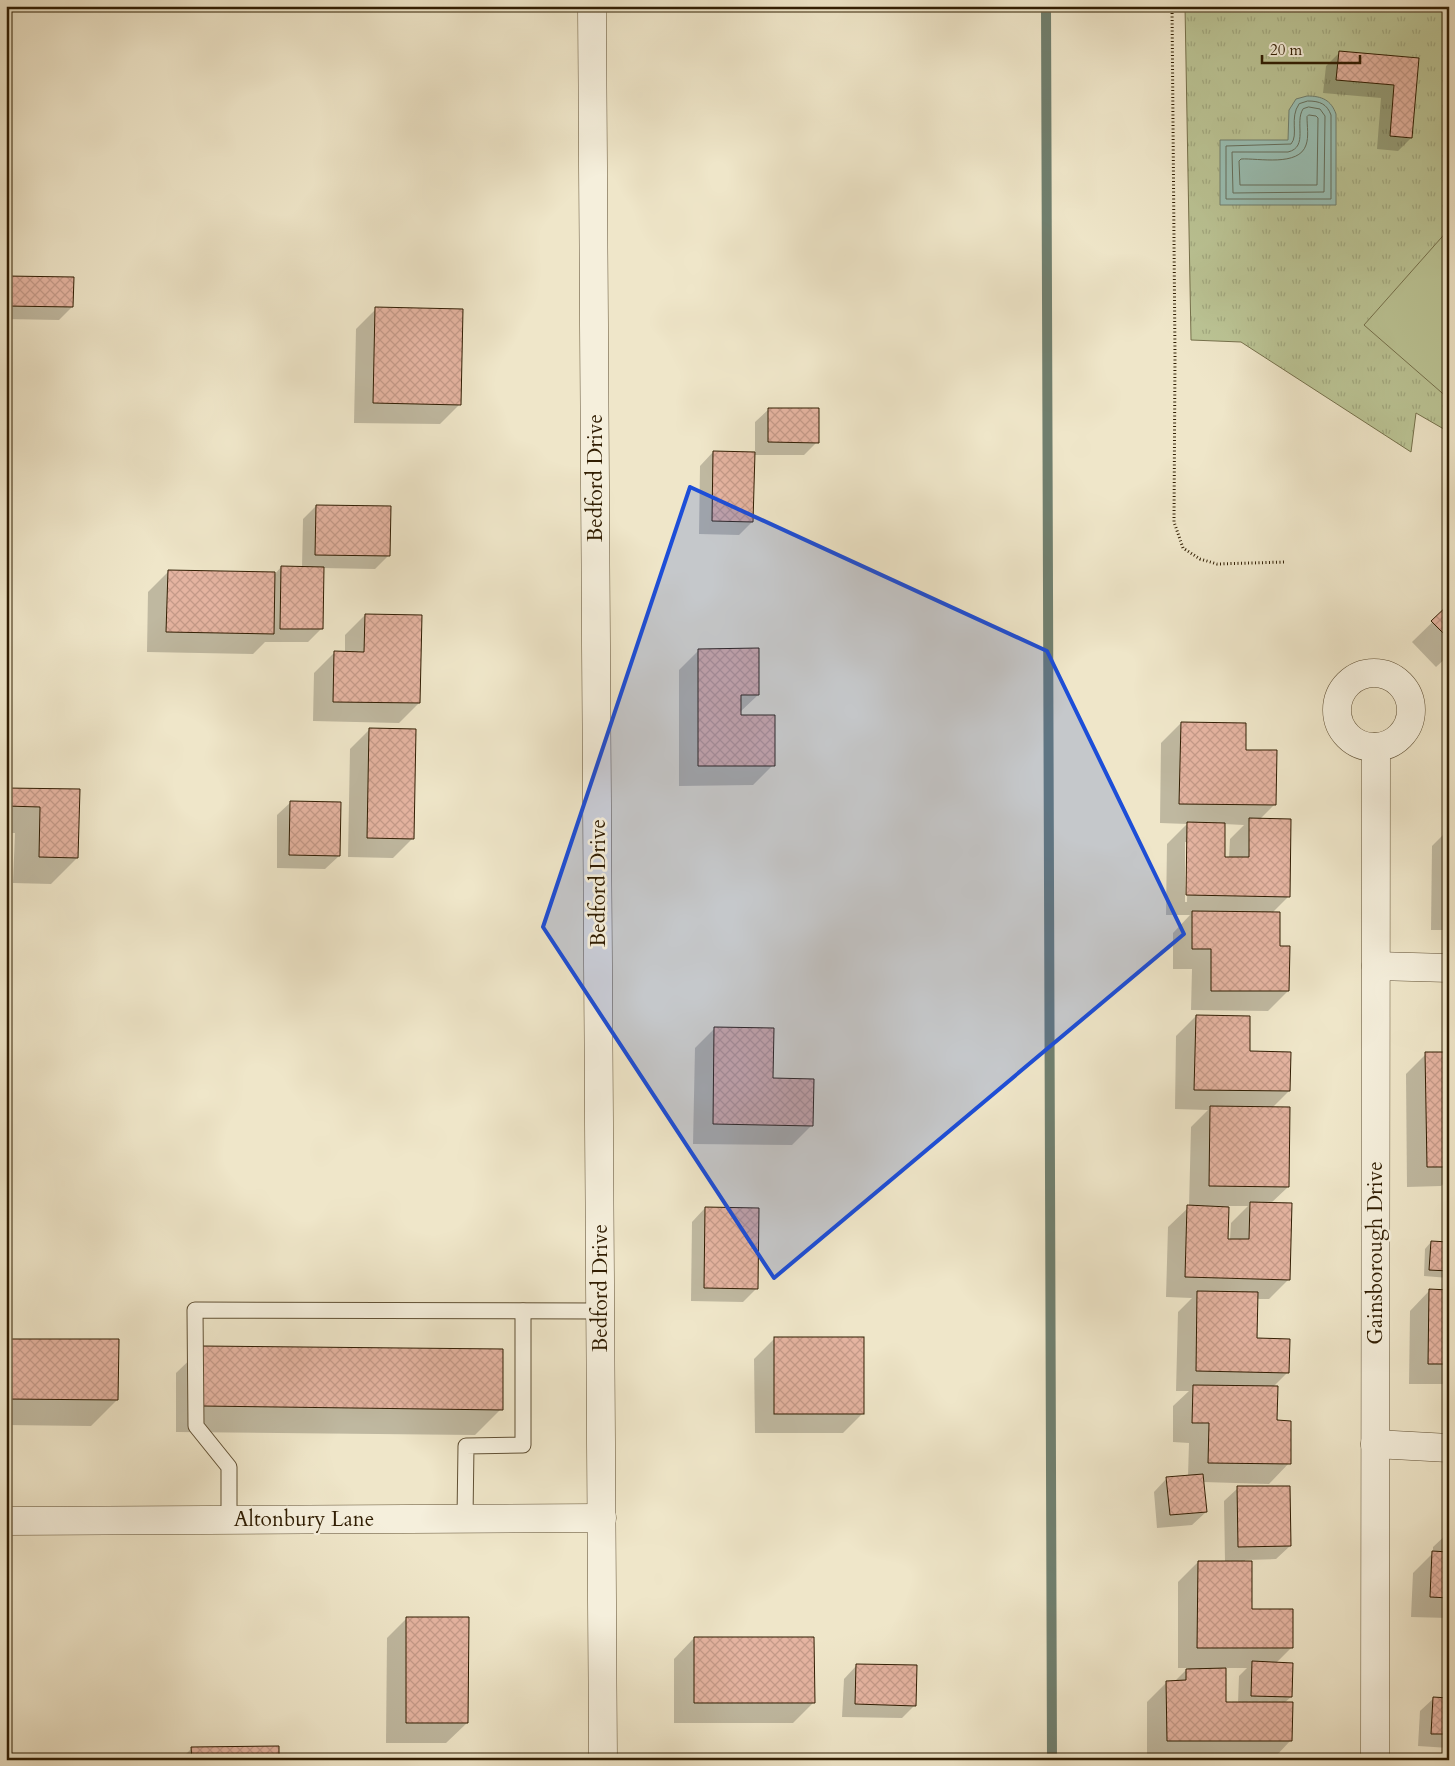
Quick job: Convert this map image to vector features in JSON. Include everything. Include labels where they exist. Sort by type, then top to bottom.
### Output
[{"type":"street","name":"Bedford Drive","points":[[592,6],[603,1760]]},
{"type":"street","name":"Gainsborough Drive","points":[[1375,1760],[1376,747]]},
{"type":"street","points":[[1376,966],[1449,968]]},
{"type":"street","points":[[1375,1444],[1449,1448]]},
{"type":"street","name":"Altonbury Lane","points":[[6,1521],[602,1518]]},
{"type":"lane","points":[[229,1520],[228,1467],[196,1426],[195,1310],[600,1311]]},
{"type":"lane","points":[[465,1518],[466,1446],[523,1445],[523,1311]]},
{"type":"path","points":[[1172,6],[1175,356],[1174,522],[1183,548],[1200,559],[1217,564],[1285,562]]},
{"type":"highlighted area","points":[[690,487],[1047,651],[1184,934],[774,1278],[543,927]]},
{"type":"green space","points":[[1185,6],[1449,6],[1449,432],[1416,413],[1411,452],[1241,342],[1191,340]]},
{"type":"green space","points":[[1449,229],[1449,399],[1364,325]]},
{"type":"water","points":[[1307,96],[1317,97],[1329,102],[1336,114],[1336,205],[1220,205],[1220,140],[1288,140],[1289,110],[1296,99]]},
{"type":"building","points":[[1339,51],[1419,58],[1412,138],[1390,136],[1394,85],[1336,80]]},
{"type":"building","points":[[6,276],[74,277],[73,307],[6,306]]},
{"type":"building","points":[[375,307],[463,309],[461,405],[373,403]]},
{"type":"building","points":[[768,408],[819,408],[819,443],[768,442]]},
{"type":"building","points":[[713,451],[755,452],[753,522],[712,521]]},
{"type":"building","points":[[316,505],[391,506],[390,556],[315,555]]},
{"type":"building","points":[[281,566],[324,567],[323,629],[280,629]]},
{"type":"building","points":[[168,570],[275,572],[274,634],[166,632]]},
{"type":"building","points":[[1449,604],[1449,639],[1431,621]]},
{"type":"building","points":[[365,614],[422,615],[420,703],[333,702],[334,651],[364,652]]},
{"type":"building","points":[[759,648],[759,695],[741,695],[741,715],[775,715],[775,766],[698,766],[698,649]]},
{"type":"building","points":[[1181,722],[1246,723],[1246,750],[1277,750],[1276,805],[1179,804]]},
{"type":"building","points":[[369,728],[416,729],[414,839],[367,838]]},
{"type":"building","points":[[6,788],[80,789],[78,858],[39,857],[40,807],[6,806]]},
{"type":"building","points":[[290,801],[341,802],[340,856],[289,855]]},
{"type":"building","points":[[1249,818],[1291,819],[1290,897],[1186,895],[1187,822],[1225,823],[1225,857],[1249,857]]},
{"type":"building","points":[[1192,911],[1280,912],[1280,946],[1290,946],[1289,991],[1211,991],[1211,949],[1192,949]]},
{"type":"building","points":[[1196,1015],[1250,1016],[1250,1051],[1291,1052],[1290,1091],[1194,1090]]},
{"type":"building","points":[[714,1027],[774,1028],[773,1078],[814,1079],[813,1126],[713,1124]]},
{"type":"building","points":[[1425,1052],[1449,1052],[1449,1167],[1427,1167]]},
{"type":"building","points":[[1210,1106],[1290,1107],[1289,1187],[1209,1186]]},
{"type":"building","points":[[1250,1202],[1292,1203],[1290,1280],[1185,1277],[1187,1205],[1229,1207],[1228,1239],[1249,1239]]},
{"type":"building","points":[[705,1207],[759,1208],[758,1289],[704,1288]]},
{"type":"building","points":[[1431,1241],[1449,1242],[1449,1271],[1429,1270]]},
{"type":"building","points":[[1429,1289],[1449,1290],[1449,1364],[1428,1364]]},
{"type":"building","points":[[1197,1291],[1258,1292],[1257,1338],[1290,1339],[1289,1373],[1196,1371]]},
{"type":"building","points":[[774,1337],[864,1337],[864,1414],[774,1414]]},
{"type":"building","points":[[6,1339],[119,1339],[118,1400],[6,1399]]},
{"type":"building","points":[[202,1346],[503,1349],[503,1410],[202,1406]]},
{"type":"building","points":[[1193,1385],[1278,1386],[1277,1420],[1291,1421],[1291,1464],[1208,1463],[1209,1423],[1192,1423]]},
{"type":"building","points":[[1203,1474],[1207,1512],[1170,1515],[1166,1477]]},
{"type":"building","points":[[1237,1486],[1290,1486],[1291,1546],[1238,1547]]},
{"type":"building","points":[[1432,1551],[1449,1552],[1449,1598],[1430,1597]]},
{"type":"building","points":[[1198,1561],[1252,1561],[1252,1609],[1293,1609],[1293,1648],[1197,1648]]},
{"type":"building","points":[[406,1617],[469,1617],[468,1723],[406,1723]]},
{"type":"building","points":[[694,1637],[814,1637],[815,1703],[694,1703]]},
{"type":"building","points":[[1252,1661],[1293,1663],[1292,1697],[1251,1696]]},
{"type":"building","points":[[856,1664],[917,1665],[916,1706],[855,1704]]},
{"type":"building","points":[[1226,1668],[1226,1702],[1293,1702],[1292,1741],[1167,1741],[1166,1681],[1186,1680],[1186,1669]]},
{"type":"building","points":[[1433,1697],[1449,1698],[1449,1734],[1431,1734]]},
{"type":"building","points":[[279,1746],[279,1760],[192,1760],[191,1747]]},
{"type":"building","points":[[1277,1755],[1277,1760],[1211,1760],[1211,1756]]},
{"type":"waterway","points":[[1046,6],[1052,1760]]}]
